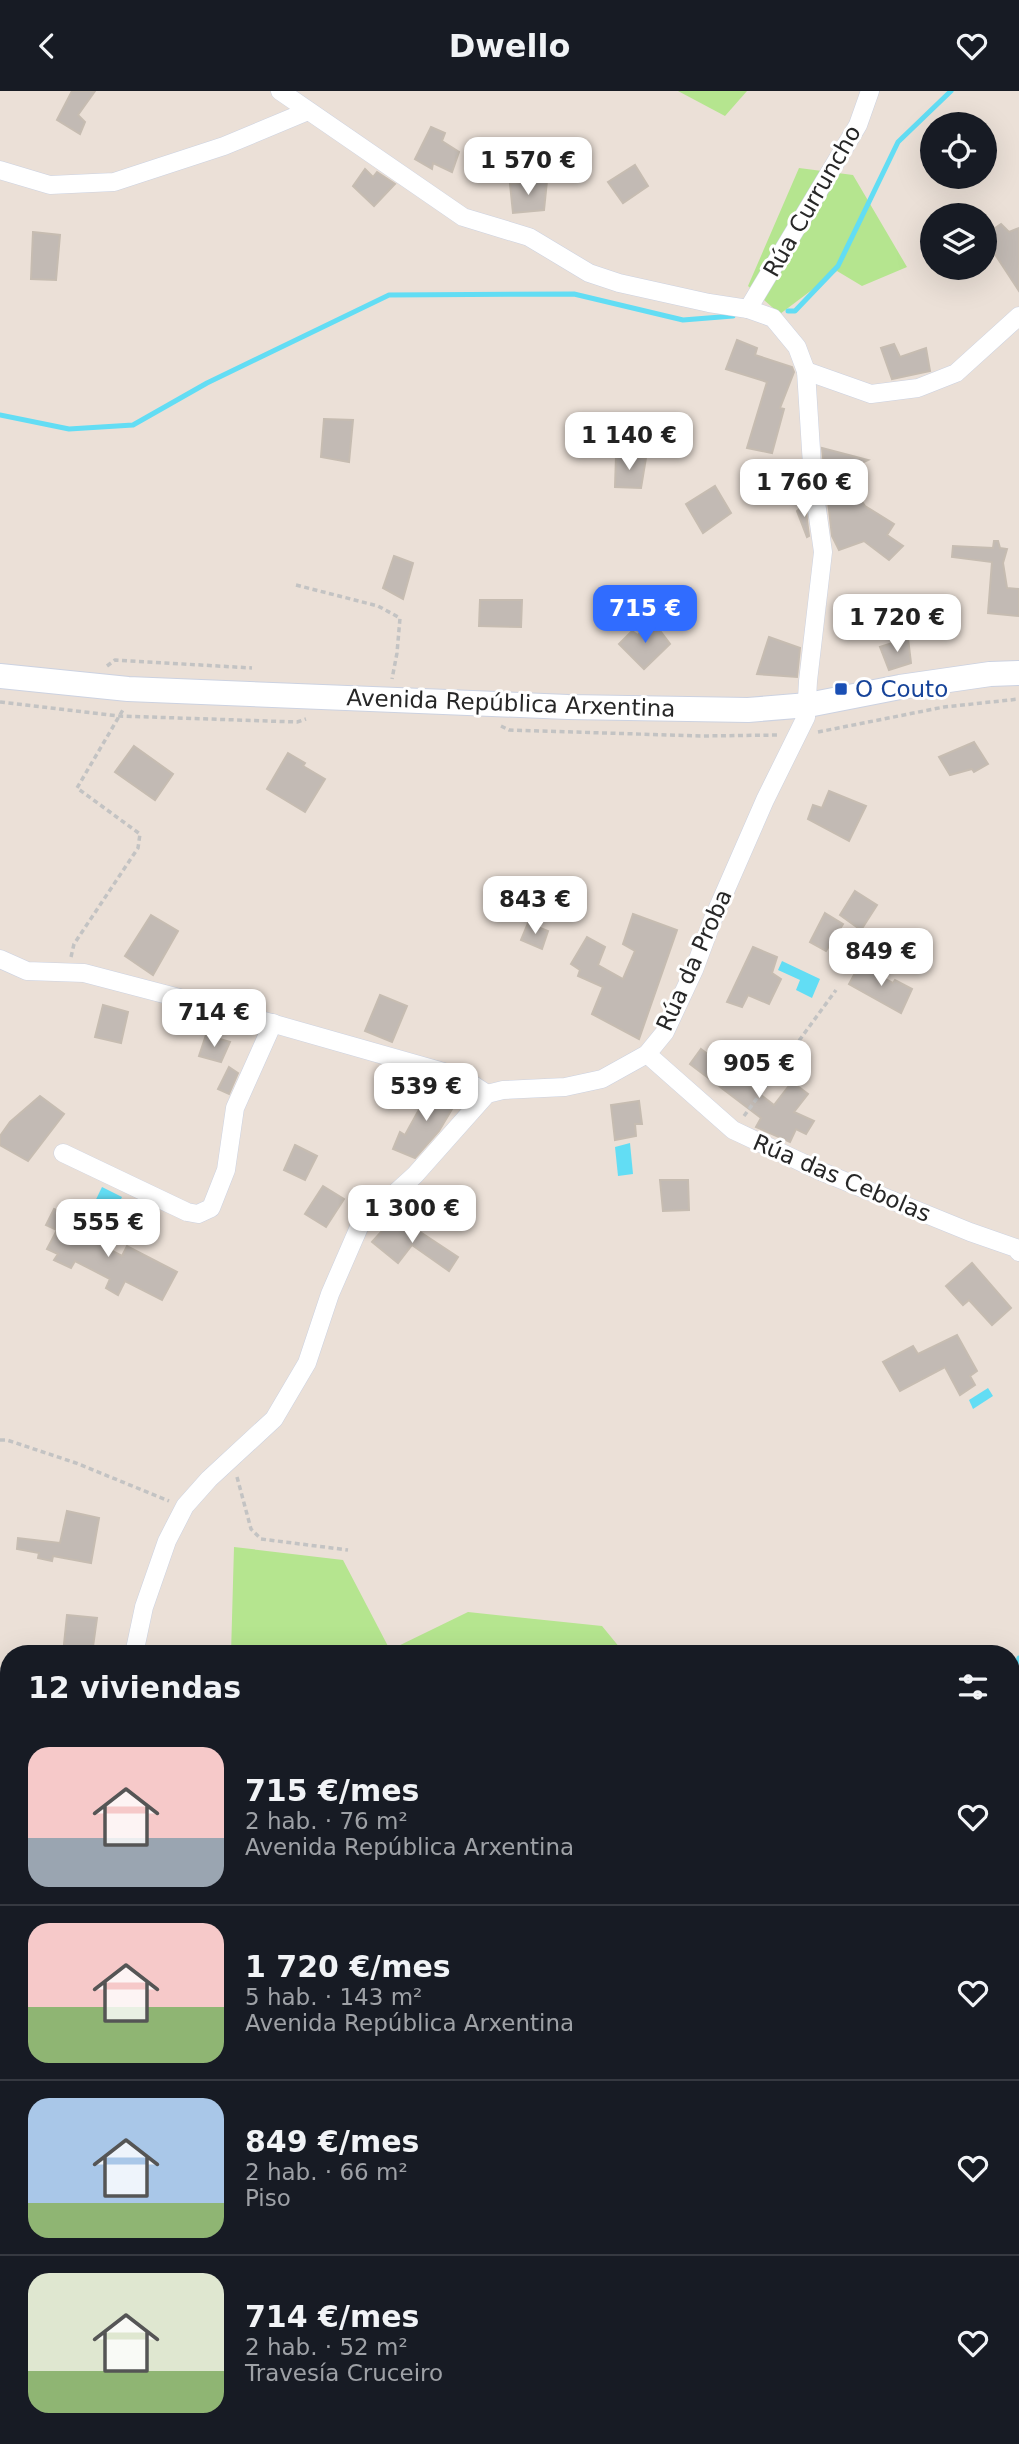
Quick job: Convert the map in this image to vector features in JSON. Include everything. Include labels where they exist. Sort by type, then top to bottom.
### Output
[{"type":"main road","name":"Avenida República Arxentina","points":[[0,676],[128,689],[568,707],[748,710],[808,705],[900,687],[990,674],[1019,673]]},
{"type":"street","points":[[280,91],[464,217],[529,237],[589,273],[619,283],[748,309],[773,318],[797,347],[806,371],[872,394],[918,387],[956,373],[1019,316]]},
{"type":"street","name":"Rúa Curruncho","points":[[748,309],[858,125],[870,91]]},
{"type":"street","points":[[0,170],[50,185],[114,182],[224,146],[308,111]]},
{"type":"street","name":"Rúa da Proba","points":[[487,1094],[503,1090],[565,1087],[602,1079],[647,1054],[665,1032],[750,836],[806,717],[823,552],[813,481],[806,371]]},
{"type":"street","points":[[0,958],[27,971],[84,973],[273,1023],[461,1077],[487,1094],[415,1175],[360,1225],[330,1294],[307,1363],[274,1419],[209,1479],[185,1506],[167,1541],[144,1607],[136,1645]]},
{"type":"street","points":[[63,1153],[187,1212],[198,1215],[211,1208],[226,1170],[235,1108],[273,1023]]},
{"type":"street","name":"Rúa das Cebolas","points":[[647,1054],[733,1130],[820,1171],[1018,1249]]},
{"type":"path","points":[[296,585],[378,606],[400,618],[391,699]]},
{"type":"path","points":[[100,672],[115,660],[252,669]]},
{"type":"path","points":[[66,972],[74,944],[138,848],[140,834],[77,788],[127,703],[128,689]]},
{"type":"path","points":[[493,722],[509,730],[701,736],[797,735],[944,707],[1019,699]]},
{"type":"path","points":[[733,1130],[836,990]]},
{"type":"path","points":[[0,1440],[76,1463],[157,1498],[185,1506]]},
{"type":"path","points":[[232,1460],[251,1529],[261,1539],[348,1550]]},
{"type":"green space","points":[[678,91],[747,91],[725,116]]},
{"type":"green space","points":[[799,168],[853,175],[907,267],[862,286],[837,271],[780,314],[748,286]]},
{"type":"green space","points":[[234,1547],[343,1560],[387,1645],[231,1645]]},
{"type":"green space","points":[[468,1612],[602,1626],[618,1645],[400,1645]]},
{"type":"water","points":[[782,961],[820,979],[812,998],[796,990],[800,980],[778,970]]},
{"type":"water","points":[[630,1143],[633,1174],[618,1176],[615,1147]]},
{"type":"water","points":[[102,1187],[122,1197],[107,1228],[87,1218]]},
{"type":"water","points":[[129,1212],[137,1212],[145,1219],[139,1236],[127,1240],[118,1233]]},
{"type":"water","points":[[988,1388],[993,1396],[973,1409],[969,1400]]},
{"type":"building","points":[[72,91],[95,91],[78,115],[85,122],[80,134],[57,120]]},
{"type":"building","points":[[431,127],[445,133],[442,141],[459,152],[452,172],[433,163],[432,169],[415,159]]},
{"type":"building","points":[[635,165],[648,186],[623,203],[608,182]]},
{"type":"building","points":[[365,169],[373,177],[377,172],[395,184],[374,206],[353,186]]},
{"type":"building","points":[[547,181],[544,210],[513,213],[510,184]]},
{"type":"building","points":[[1001,224],[1009,232],[1019,228],[1019,291],[997,257],[997,227]]},
{"type":"building","points":[[33,232],[60,235],[56,280],[31,279]]},
{"type":"building","points":[[737,340],[757,348],[755,355],[792,367],[794,372],[780,408],[784,409],[772,453],[747,448],[767,382],[726,369]]},
{"type":"building","points":[[894,344],[900,357],[926,348],[930,371],[892,379],[881,348]]},
{"type":"building","points":[[324,419],[353,420],[349,462],[321,457]]},
{"type":"building","points":[[822,448],[868,460],[842,472],[865,506],[894,524],[887,535],[903,546],[889,560],[864,541],[839,550],[832,536]]},
{"type":"building","points":[[616,456],[646,458],[641,488],[615,487]]},
{"type":"building","points":[[715,486],[731,513],[703,533],[686,504]]},
{"type":"building","points":[[805,504],[809,536],[807,537],[797,511]]},
{"type":"building","points":[[994,541],[998,541],[1000,548],[1007,549],[1003,563],[1007,588],[1019,589],[1019,616],[988,613],[992,562],[952,557],[953,546],[993,548]]},
{"type":"building","points":[[394,556],[413,563],[403,599],[383,588]]},
{"type":"building","points":[[480,600],[522,600],[521,627],[479,626]]},
{"type":"building","points":[[919,606],[948,616],[943,634],[913,622]]},
{"type":"building","points":[[652,620],[670,644],[644,669],[619,644],[632,631],[638,635]]},
{"type":"building","points":[[769,637],[800,648],[797,677],[757,674]]},
{"type":"building","points":[[908,638],[911,663],[889,670],[880,647]]},
{"type":"building","points":[[974,742],[988,764],[974,772],[972,769],[950,775],[939,757]]},
{"type":"building","points":[[134,746],[173,774],[155,800],[115,772]]},
{"type":"building","points":[[288,753],[325,779],[305,812],[267,789]]},
{"type":"building","points":[[829,791],[866,806],[849,841],[808,819],[813,805],[822,808]]},
{"type":"building","points":[[855,891],[877,905],[861,930],[840,915]]},
{"type":"building","points":[[825,913],[843,924],[826,951],[810,942]]},
{"type":"building","points":[[633,914],[677,930],[639,1039],[592,1014],[603,987],[578,976],[580,970],[571,964],[587,937],[605,947],[598,965],[623,979],[635,951],[623,944]]},
{"type":"building","points":[[151,915],[178,931],[153,975],[125,956]]},
{"type":"building","points":[[528,923],[548,931],[542,949],[521,940]]},
{"type":"building","points":[[753,947],[777,957],[772,973],[781,979],[769,1004],[748,995],[742,1007],[727,1002]]},
{"type":"building","points":[[860,964],[893,983],[895,980],[912,989],[901,1013],[849,984]]},
{"type":"building","points":[[380,995],[407,1006],[392,1042],[365,1031]]},
{"type":"building","points":[[103,1005],[128,1012],[121,1043],[95,1037]]},
{"type":"building","points":[[206,1035],[230,1042],[221,1062],[199,1056]]},
{"type":"building","points":[[701,1049],[774,1105],[792,1082],[808,1094],[794,1112],[814,1121],[806,1134],[796,1129],[790,1142],[756,1127],[761,1118],[690,1064]]},
{"type":"building","points":[[229,1067],[238,1073],[229,1094],[218,1089]]},
{"type":"building","points":[[432,1086],[458,1099],[439,1131],[415,1158],[393,1149],[400,1132],[405,1135]]},
{"type":"building","points":[[40,1096],[64,1114],[28,1161],[0,1145],[0,1136],[10,1122]]},
{"type":"building","points":[[639,1101],[642,1124],[635,1124],[636,1136],[615,1140],[611,1105]]},
{"type":"building","points":[[295,1145],[317,1156],[305,1180],[284,1170]]},
{"type":"building","points":[[660,1180],[688,1180],[689,1210],[663,1211]]},
{"type":"building","points":[[323,1186],[344,1199],[326,1227],[305,1214]]},
{"type":"building","points":[[54,1209],[81,1223],[76,1232],[122,1256],[127,1246],[177,1272],[162,1300],[125,1281],[118,1295],[106,1288],[110,1279],[75,1261],[71,1268],[54,1260],[58,1254],[47,1249],[57,1230],[46,1225]]},
{"type":"building","points":[[391,1221],[405,1231],[411,1226],[458,1257],[449,1271],[412,1245],[398,1263],[372,1242]]},
{"type":"building","points":[[972,1263],[1011,1308],[992,1325],[969,1300],[963,1305],[946,1286]]},
{"type":"building","points":[[957,1335],[977,1371],[970,1376],[975,1385],[960,1395],[945,1367],[900,1391],[883,1362],[913,1346],[918,1354]]},
{"type":"building","points":[[67,1511],[99,1518],[91,1563],[53,1556],[52,1561],[38,1558],[39,1553],[17,1549],[18,1538],[60,1543]]},
{"type":"building","points":[[67,1615],[97,1618],[93,1645],[64,1645]]},
{"type":"waterway","points":[[788,311],[795,311],[838,266],[898,142],[951,91]]},
{"type":"waterway","points":[[0,415],[69,429],[133,425],[207,383],[389,295],[574,294],[683,320],[733,316]]},
{"type":"place","name":"O Couto","points":[[841,689]]}]
